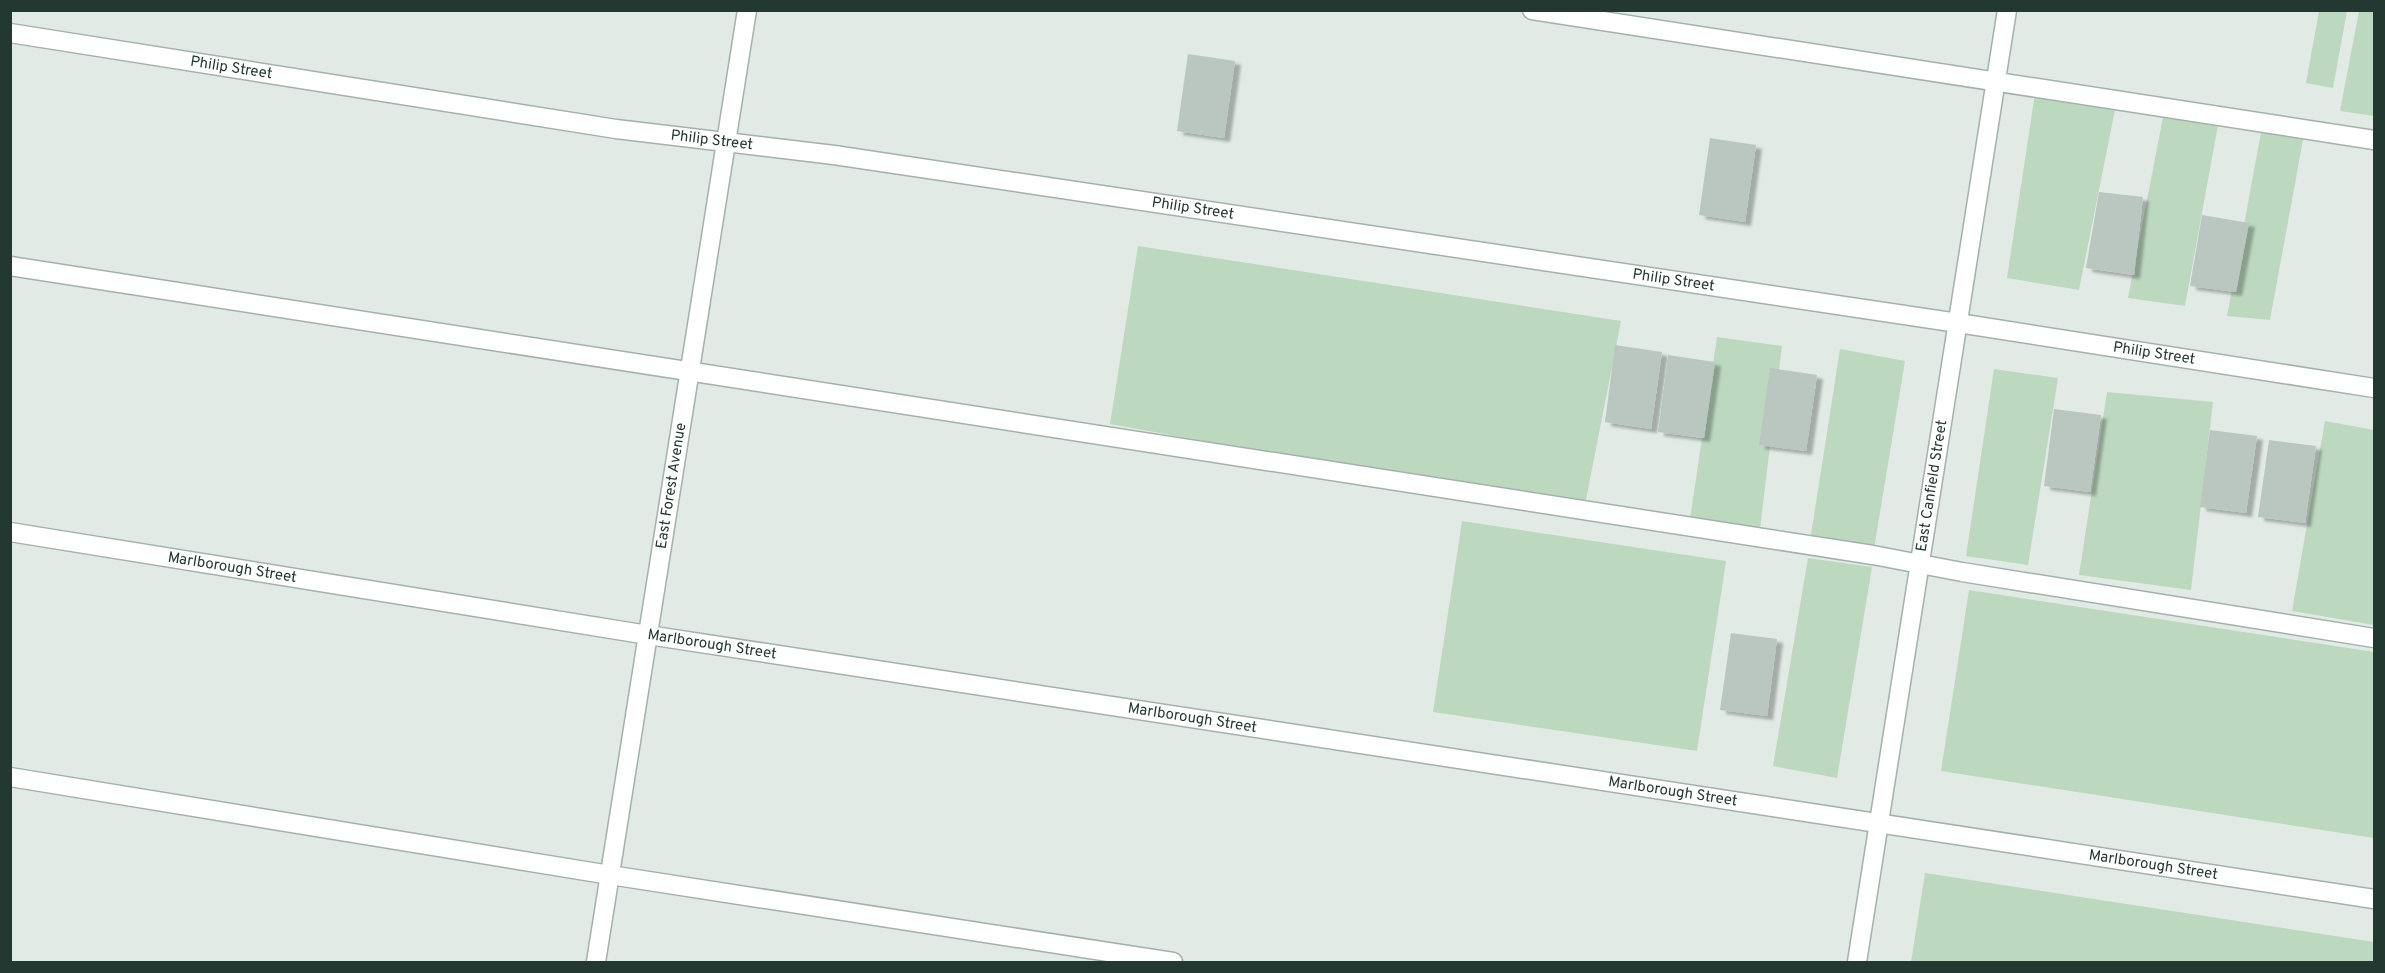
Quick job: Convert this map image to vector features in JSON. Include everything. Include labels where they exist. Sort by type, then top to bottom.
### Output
[{"type":"street","name":"East Forest Avenue","points":[[596,963],[747,10]]},
{"type":"street","points":[[1532,10],[2374,140]]},
{"type":"street","name":"East Canfield Street","points":[[1857,963],[2007,10]]},
{"type":"street","name":"Philip Street","points":[[10,33],[616,129],[857,158],[1958,323],[2374,388]]},
{"type":"street","points":[[10,266],[1921,563],[1962,572],[2374,638]]},
{"type":"street","name":"Marlborough Street","points":[[10,532],[648,635],[2374,899]]},
{"type":"street","points":[[10,777],[610,875],[1173,963]]},
{"type":"green space","points":[[2319,11],[2347,11],[2333,88],[2306,83]]},
{"type":"green space","points":[[2359,11],[2374,11],[2374,116],[2340,111]]},
{"type":"green space","points":[[2036,87],[2117,100],[2079,290],[2007,278]]},
{"type":"green space","points":[[2165,107],[2220,114],[2185,306],[2128,298]]},
{"type":"green space","points":[[2263,122],[2305,129],[2270,320],[2227,316]]},
{"type":"green space","points":[[1138,246],[1621,321],[1584,510],[1110,424]]},
{"type":"green space","points":[[1717,337],[1782,346],[1759,537],[1689,526]]},
{"type":"green space","points":[[1840,349],[1905,361],[1873,555],[1810,541]]},
{"type":"green space","points":[[1994,369],[2058,378],[2028,565],[1966,556]]},
{"type":"green space","points":[[2107,392],[2213,402],[2191,590],[2079,575]]},
{"type":"green space","points":[[2325,421],[2374,430],[2374,625],[2292,611]]},
{"type":"green space","points":[[1462,521],[1726,561],[1697,751],[1433,712]]},
{"type":"green space","points":[[1808,558],[1872,567],[1837,778],[1773,766]]},
{"type":"green space","points":[[1969,590],[2374,652],[2374,838],[1941,771]]},
{"type":"green space","points":[[1925,873],[2374,942],[2374,962],[1911,962]]},
{"type":"building","points":[[1188,54],[1235,61],[1224,138],[1177,131]]},
{"type":"building","points":[[1710,138],[1756,145],[1745,222],[1699,215]]},
{"type":"building","points":[[2099,192],[2143,197],[2134,275],[2086,268]]},
{"type":"building","points":[[2202,215],[2249,223],[2236,292],[2190,286]]},
{"type":"building","points":[[1615,345],[1662,352],[1651,429],[1605,422]]},
{"type":"building","points":[[1668,355],[1715,362],[1704,438],[1658,432]]},
{"type":"building","points":[[1770,368],[1817,375],[1806,451],[1759,445]]},
{"type":"building","points":[[2054,409],[2101,415],[2090,492],[2044,486]]},
{"type":"building","points":[[2210,430],[2257,436],[2246,513],[2200,507]]},
{"type":"building","points":[[2269,440],[2316,446],[2305,523],[2258,517]]},
{"type":"building","points":[[1731,633],[1777,639],[1767,716],[1720,710]]}]
